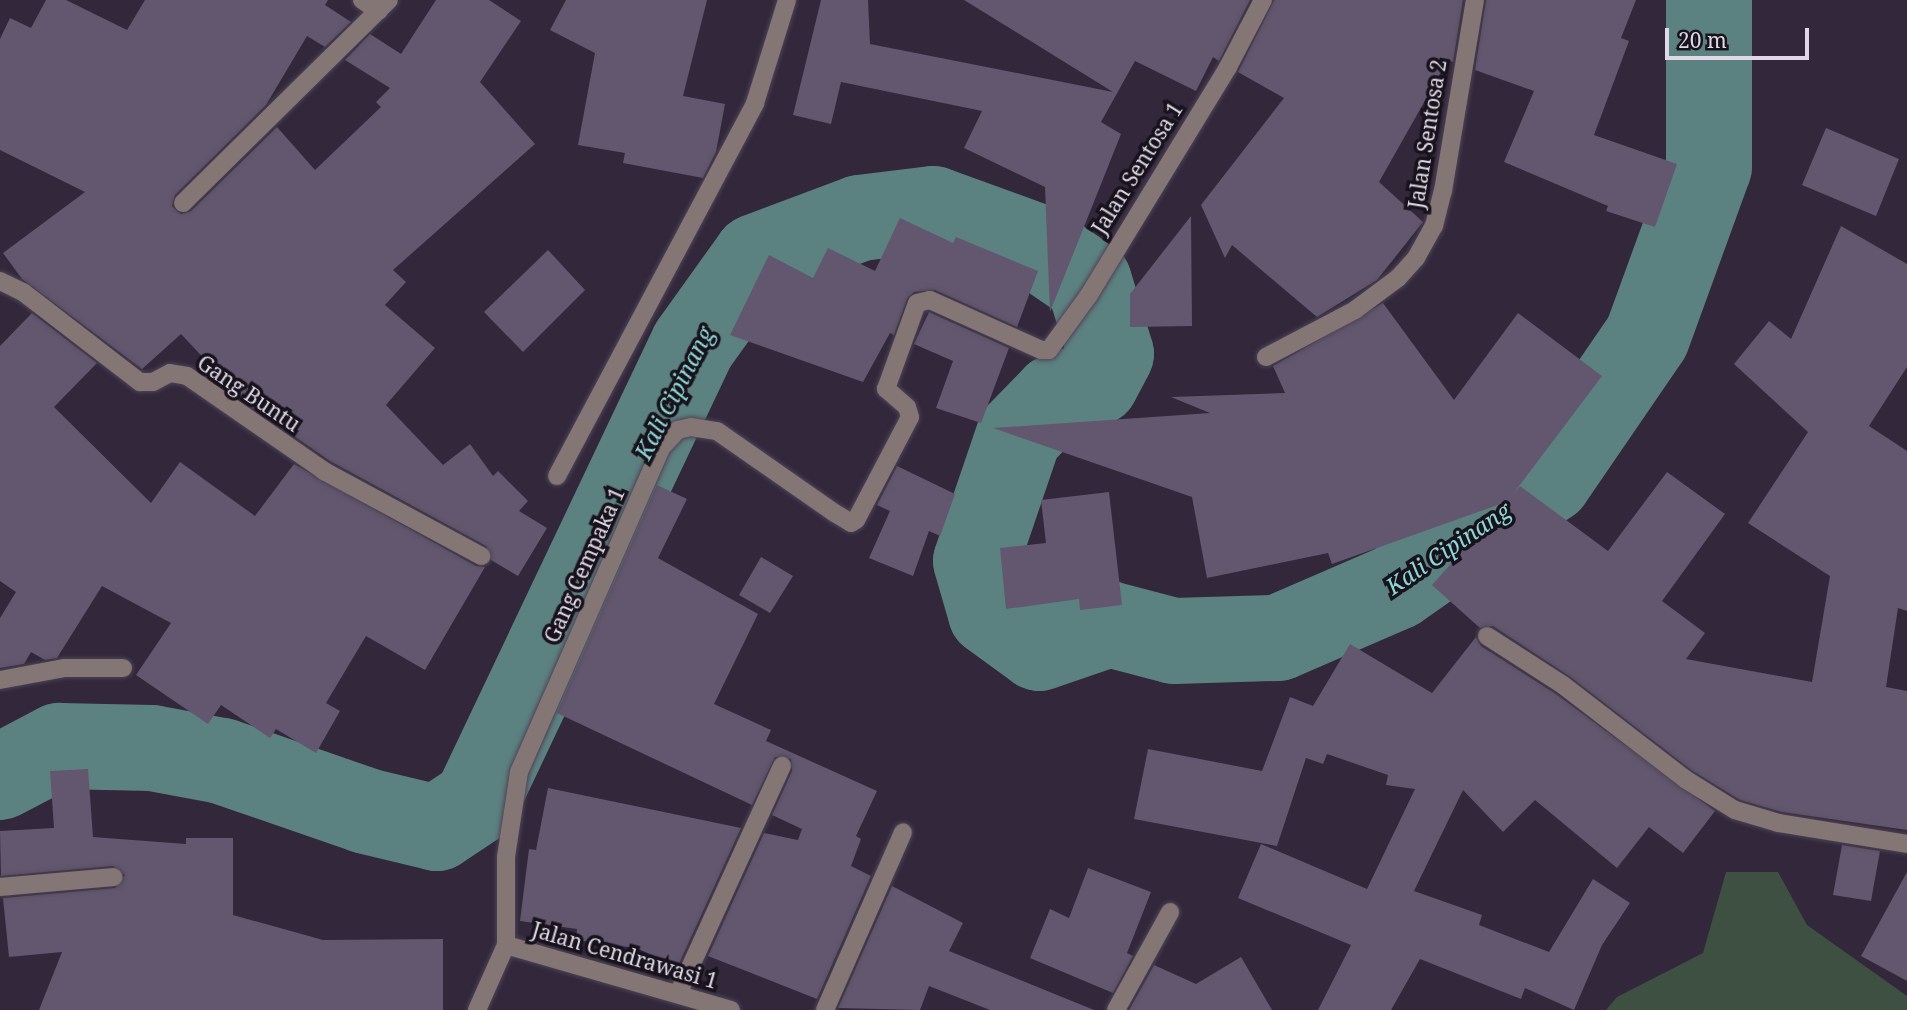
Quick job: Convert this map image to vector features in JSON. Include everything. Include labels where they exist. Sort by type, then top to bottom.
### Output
[{"type":"street","points":[[362,0],[384,6]]},
{"type":"street","points":[[557,476],[750,115],[787,0]]},
{"type":"street","name":"Jalan Sentosa 1","points":[[1041,350],[1055,344],[1089,295],[1110,254],[1228,67],[1263,0]]},
{"type":"street","name":"Jalan Sentosa 2","points":[[1266,357],[1354,310],[1398,278],[1416,258],[1434,226],[1443,191],[1475,0]]},
{"type":"street","points":[[183,203],[384,6]]},
{"type":"street","name":"Gang Buntu","points":[[0,281],[23,292],[140,382],[153,382],[170,373],[187,376],[324,471],[481,556]]},
{"type":"street","name":"Gang Cempaka 1","points":[[477,1010],[506,944],[506,857],[519,772],[661,448],[669,438],[691,427],[717,431],[851,523],[860,516],[910,417],[907,407],[886,389],[917,303],[930,300],[1041,350]]},
{"type":"street","points":[[1487,636],[1563,685],[1685,779],[1735,810],[1779,823],[1907,844]]},
{"type":"street","points":[[0,680],[65,668],[123,668]]},
{"type":"street","points":[[678,994],[782,766]]},
{"type":"street","points":[[825,1010],[903,832]]},
{"type":"street","points":[[0,887],[114,877]]},
{"type":"street","points":[[1116,1010],[1170,912]]},
{"type":"street","name":"Jalan Cendrawasi 1","points":[[506,944],[731,1010]]},
{"type":"green space","points":[[1726,872],[1778,872],[1807,925],[1907,996],[1907,1010],[1606,1010],[1617,997],[1703,953]]},
{"type":"building","points":[[46,0],[66,0],[127,30],[145,0],[328,0],[325,5],[351,22],[325,47],[307,36],[266,105],[175,195],[172,206],[181,214],[191,211],[277,127],[315,170],[381,107],[376,102],[390,88],[345,60],[370,34],[401,54],[436,0],[489,0],[521,21],[480,82],[535,144],[393,270],[406,282],[385,305],[435,348],[386,405],[443,465],[470,444],[493,476],[498,471],[528,501],[519,511],[547,528],[518,576],[491,560],[486,546],[330,461],[246,403],[181,334],[142,369],[22,279],[3,253],[85,192],[0,150],[0,39],[10,18],[31,28]]},
{"type":"building","points":[[566,0],[707,0],[683,96],[725,104],[716,152],[703,178],[623,163],[625,153],[578,145],[595,53],[550,30]]},
{"type":"building","points":[[821,0],[868,0],[870,44],[1113,92],[964,0],[1250,0],[1219,61],[1213,57],[1196,91],[1135,61],[1101,122],[1121,134],[1050,312],[1045,187],[964,148],[982,111],[841,82],[831,124],[793,115]]},
{"type":"building","points":[[1274,0],[1463,0],[1453,62],[1448,60],[1379,182],[1423,222],[1377,280],[1317,317],[1232,245],[1225,258],[1201,205],[1284,98],[1238,72]]},
{"type":"building","points":[[1486,0],[1636,0],[1621,38],[1629,41],[1594,135],[1677,164],[1655,227],[1606,211],[1608,206],[1504,162],[1534,91],[1475,70]]},
{"type":"building","points":[[1826,128],[1899,159],[1876,216],[1802,185]]},
{"type":"building","points":[[1191,216],[1192,326],[1130,327],[1130,294]]},
{"type":"building","points":[[900,218],[953,243],[956,237],[1038,271],[1017,327],[935,290],[914,292],[907,299],[894,335],[890,333],[863,382],[730,335],[769,255],[813,278],[828,248],[875,271]]},
{"type":"building","points":[[1841,226],[1907,264],[1907,367],[1869,426],[1907,451],[1907,611],[1898,608],[1886,687],[1907,691],[1907,830],[1782,812],[1740,800],[1691,770],[1569,676],[1493,626],[1480,628],[1432,585],[1506,502],[1332,564],[1328,553],[1207,578],[1192,497],[993,428],[1210,413],[1171,397],[1285,393],[1273,366],[1383,303],[1454,400],[1518,313],[1602,376],[1513,494],[1520,486],[1608,551],[1667,472],[1725,514],[1662,601],[1705,633],[1686,659],[1812,682],[1830,576],[1748,523],[1808,432],[1734,364],[1769,321],[1791,339]]},
{"type":"building","points":[[548,250],[585,290],[523,352],[484,312]]},
{"type":"building","points":[[929,312],[1009,348],[981,423],[936,408],[953,361],[914,344]]},
{"type":"building","points":[[32,313],[97,363],[54,407],[151,503],[180,462],[255,516],[294,464],[476,566],[485,567],[425,670],[366,636],[326,703],[340,711],[316,753],[276,729],[270,738],[221,705],[208,724],[136,675],[171,623],[102,586],[57,658],[45,660],[31,652],[24,664],[0,668],[0,618],[16,592],[0,581],[0,346]]},
{"type":"building","points":[[897,466],[955,494],[940,536],[929,531],[913,576],[869,558],[890,511],[877,505]]},
{"type":"building","points":[[657,485],[687,499],[658,558],[758,614],[714,704],[771,730],[766,741],[877,791],[856,836],[861,839],[851,866],[871,876],[817,999],[708,956],[764,833],[798,840],[802,829],[772,815],[792,771],[791,759],[775,757],[752,805],[557,713]]},
{"type":"building","points":[[1109,492],[1122,605],[1080,610],[1079,599],[1006,609],[1000,548],[1046,543],[1041,500]]},
{"type":"building","points":[[761,557],[793,576],[770,613],[739,595]]},
{"type":"building","points":[[1476,637],[1481,646],[1556,694],[1715,811],[1683,853],[1649,827],[1617,868],[1535,800],[1503,832],[1463,790],[1414,891],[1482,915],[1479,925],[1549,952],[1593,879],[1630,903],[1602,945],[1574,1010],[1525,988],[1521,999],[1420,959],[1391,1010],[1318,1010],[1351,945],[1238,898],[1261,844],[1367,889],[1415,789],[1386,785],[1388,775],[1327,754],[1323,764],[1306,758],[1277,846],[1134,819],[1148,749],[1262,771],[1290,697],[1313,706],[1350,644],[1432,693]]},
{"type":"building","points":[[88,769],[93,837],[186,844],[186,838],[233,838],[233,915],[323,940],[443,939],[443,1010],[39,1010],[62,952],[9,957],[3,898],[115,888],[125,875],[113,866],[1,876],[0,831],[54,828],[50,771]]},
{"type":"building","points":[[548,788],[741,828],[678,966],[636,948],[576,940],[577,929],[520,921],[529,849],[536,850]]},
{"type":"building","points":[[1842,845],[1880,851],[1871,901],[1833,895]]},
{"type":"building","points":[[1088,868],[1151,892],[1127,953],[1133,956],[1113,993],[1030,958],[1050,909],[1069,918]]},
{"type":"building","points":[[1907,872],[1907,981],[1861,956]]},
{"type":"building","points":[[892,886],[963,923],[949,951],[1094,1010],[990,1010],[929,986],[920,1010],[838,1008]]},
{"type":"building","points":[[1241,957],[1272,1010],[1129,1010],[1154,965],[1196,984]]},
{"type":"waterway","name":"Kali Cipinang","points":[[0,777],[59,746],[152,748],[222,761],[366,811],[437,828],[476,802],[693,345],[756,257],[860,218],[933,209],[1038,247],[1089,282],[1111,354],[1096,382],[1056,397],[1019,435],[976,561],[991,613],[1039,648],[1109,624],[1174,641],[1278,638],[1396,587],[1549,480],[1647,337],[1709,167],[1709,0]]}]
